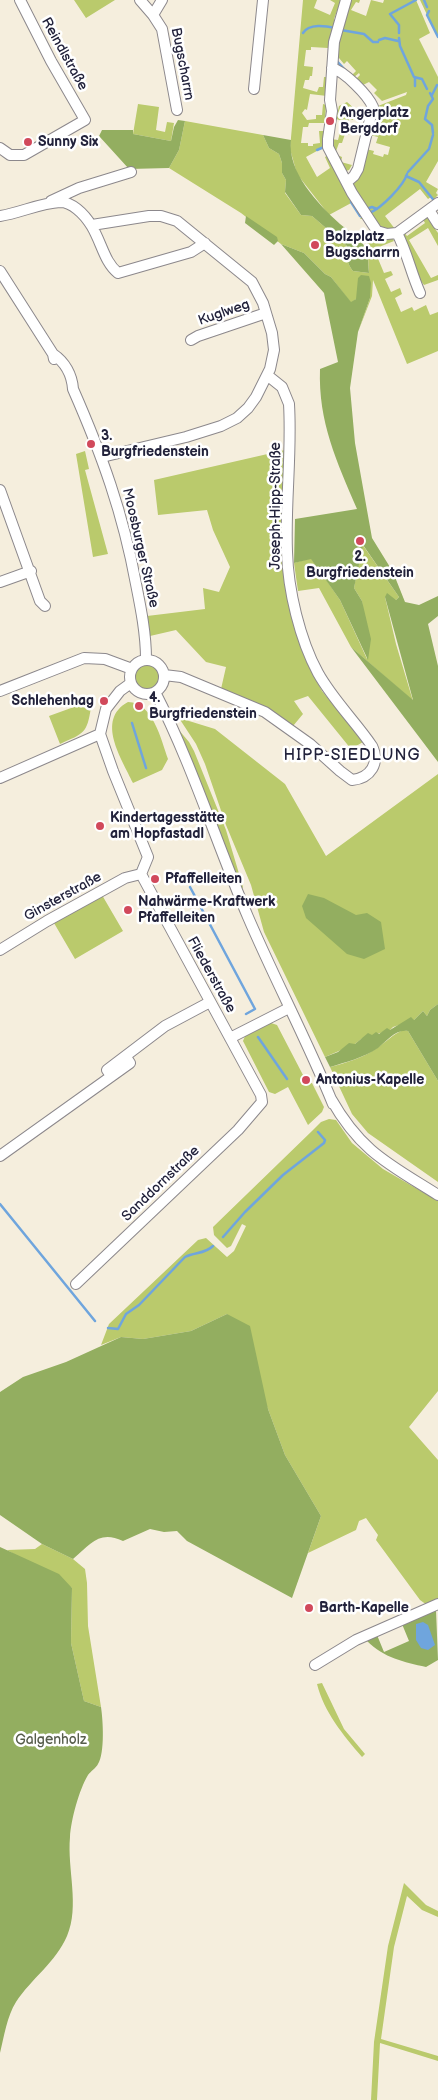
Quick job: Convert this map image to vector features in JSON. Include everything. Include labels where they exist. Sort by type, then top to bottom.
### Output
[{"type":"street","name":"Reindlstraße","points":[[0,148],[10,155],[24,155],[85,120],[51,61],[20,0]]},
{"type":"street","name":"Bugscharrn","points":[[140,0],[160,24],[164,35],[177,110]]},
{"type":"street","points":[[153,15],[162,0]]},
{"type":"street","points":[[254,89],[264,0]]},
{"type":"street","points":[[346,0],[337,28],[332,68],[330,100],[332,111],[328,145],[347,182],[377,231],[387,234],[397,233],[438,202]]},
{"type":"street","points":[[332,68],[348,77],[373,107],[358,169],[347,182]]},
{"type":"street","points":[[44,205],[79,188],[131,172]]},
{"type":"street","points":[[0,216],[65,202],[80,211],[92,224],[109,261],[118,273],[191,252],[205,243],[176,221],[161,216],[92,224]]},
{"type":"street","points":[[429,210],[438,224]]},
{"type":"street","points":[[397,233],[420,293]]},
{"type":"street","name":"Kuglweg","points":[[102,457],[186,438],[232,420],[248,408],[267,375],[274,350],[260,295],[252,282],[205,243]]},
{"type":"street","name":"Moosburger Straße","points":[[0,271],[53,354],[60,359],[67,370],[73,389],[102,457],[121,516],[131,557],[142,620],[146,660]]},
{"type":"street","name":"Kuglweg","points":[[192,340],[198,336],[266,313]]},
{"type":"street","name":"Joseph-Hipp-Straße","points":[[164,675],[181,677],[265,712],[304,739],[340,772],[352,780],[363,777],[373,769],[376,759],[372,746],[324,684],[311,657],[300,624],[291,585],[287,552],[289,404],[282,387],[267,375]]},
{"type":"street","points":[[0,490],[31,571],[40,601],[45,606]]},
{"type":"street","points":[[0,582],[31,571]]},
{"type":"street","points":[[0,690],[84,658],[105,659],[132,668]]},
{"type":"street","points":[[146,660],[158,664],[164,675],[162,686],[155,692],[147,694],[136,690],[131,683],[130,674],[132,668],[140,661],[146,660]]},
{"type":"street","points":[[131,683],[120,691],[106,709],[100,734],[113,772],[148,857],[141,874]]},
{"type":"street","points":[[155,692],[184,757],[288,1008],[311,1050],[333,1104],[351,1131],[374,1154],[397,1171],[438,1195]]},
{"type":"street","points":[[0,778],[100,734]]},
{"type":"street","name":"Ginsterstraße","points":[[0,950],[47,921],[125,878],[141,874]]},
{"type":"street","name":"Fliederstraße","points":[[141,874],[230,1038],[262,1102]]},
{"type":"street","points":[[0,1156],[130,1063],[126,1057],[165,1026],[210,1002]]},
{"type":"street","points":[[230,1038],[288,1008]]},
{"type":"street","name":"Sanddornstraße","points":[[76,1284],[238,1130],[262,1102]]},
{"type":"street","points":[[315,1665],[356,1640],[438,1604]]},
{"type":"green space","points":[[74,0],[115,0],[86,18]]},
{"type":"green space","points":[[303,0],[317,0],[314,8],[330,15],[335,3],[330,0],[341,0],[334,19],[329,59],[328,48],[311,47],[311,50],[306,50],[304,66],[313,67],[312,76],[310,76],[309,80],[305,80],[303,88],[317,92],[319,87],[323,87],[324,77],[327,77],[327,96],[310,94],[307,110],[305,109],[302,113],[307,120],[316,119],[316,115],[322,115],[323,104],[326,105],[325,123],[309,123],[308,127],[303,127],[301,143],[308,143],[308,146],[320,143],[319,131],[325,131],[324,147],[306,157],[317,177],[330,168],[325,157],[328,155],[353,202],[329,215],[297,174],[290,149]]},
{"type":"green space","points":[[349,0],[360,0],[359,3],[356,2],[351,10],[366,16],[371,0],[383,3],[384,0],[416,0],[430,33],[419,39],[438,77],[438,161],[426,182],[438,189],[436,193],[438,195],[433,200],[431,197],[428,199],[420,189],[385,216],[395,229],[389,229],[365,219],[360,219],[364,214],[353,185],[366,149],[374,151],[373,154],[383,157],[384,154],[388,155],[390,147],[376,143],[378,137],[370,135],[372,126],[380,127],[384,109],[378,106],[406,95],[407,92],[382,101],[374,93],[377,90],[369,82],[361,86],[355,80],[360,75],[359,73],[353,78],[351,76],[356,71],[347,61],[344,64],[339,58],[336,60],[335,56]]},
{"type":"green space","points":[[420,0],[438,0],[438,38]]},
{"type":"green space","points":[[347,102],[357,111],[353,120],[349,119],[346,130],[350,131],[349,135],[345,134],[335,154],[342,157],[341,162],[352,165],[346,171],[335,155],[331,139],[338,140],[343,121],[336,119],[339,106]]},
{"type":"green space","points":[[138,104],[159,107],[156,130],[165,132],[167,122],[174,123],[171,141],[133,134]]},
{"type":"green space","points":[[178,120],[185,121],[179,150],[169,168],[129,169],[99,136],[102,130],[133,130],[133,134],[171,141],[174,127]]},
{"type":"green space","points":[[185,121],[263,135],[269,148],[279,154],[282,163],[282,173],[286,180],[285,193],[301,215],[312,216],[347,246],[347,259],[353,271],[369,273],[367,240],[372,231],[392,238],[394,241],[374,249],[384,273],[391,271],[393,275],[385,279],[391,292],[400,288],[402,294],[395,298],[401,312],[412,307],[414,311],[426,305],[430,315],[438,312],[438,351],[407,364],[373,280],[372,296],[358,332],[370,298],[356,299],[351,303],[331,277],[325,274],[304,253],[281,244],[241,213],[169,168],[179,150]]},
{"type":"green space","points":[[263,135],[291,140],[291,152],[299,175],[322,207],[363,244],[367,254],[369,273],[353,271],[347,259],[347,246],[312,216],[301,215],[285,192],[286,180],[282,173],[282,163],[279,154],[269,148]]},
{"type":"green space","points":[[246,216],[277,237],[278,241],[274,245],[245,223]]},
{"type":"green space","points":[[426,216],[438,233],[438,246],[428,228],[409,240],[431,278],[438,275],[438,280],[424,285],[418,277],[401,235],[404,232],[407,236],[425,223],[422,218]]},
{"type":"green space","points":[[281,244],[304,253],[325,274],[331,277],[351,302],[356,299],[358,278],[361,275],[369,276],[371,283],[370,298],[358,332],[350,388],[355,443],[372,538],[393,572],[405,602],[419,605],[438,596],[438,616],[428,624],[438,666],[438,762],[351,647],[413,700],[385,597],[387,593],[396,600],[399,597],[363,545],[354,588],[362,601],[371,639],[368,660],[340,600],[311,559],[294,563],[295,519],[357,509],[330,441],[322,407],[320,369],[338,362],[324,293]]},
{"type":"green space","points":[[285,450],[285,552],[310,669],[322,691],[363,742],[351,749],[308,696],[294,701],[303,714],[293,726],[221,689],[226,667],[206,662],[176,630],[150,636],[147,616],[205,609],[203,588],[219,592],[230,567],[213,530],[207,510],[158,515],[154,480]]},
{"type":"green space","points":[[85,451],[89,469],[85,470],[108,554],[93,557],[76,454]]},
{"type":"green space","points":[[362,544],[399,597],[396,600],[385,597],[396,644],[413,701],[351,647],[319,588],[298,591],[294,563],[311,558],[340,600],[367,659],[362,601],[354,588]]},
{"type":"green space","points":[[147,664],[156,668],[160,677],[156,686],[147,690],[138,686],[134,677],[138,668]]},
{"type":"green space","points":[[128,702],[144,708],[150,715],[155,723],[168,759],[162,770],[133,783],[118,752],[112,729],[113,719],[118,710]]},
{"type":"green space","points":[[85,703],[91,707],[86,728],[79,735],[60,744],[49,716]]},
{"type":"green space","points":[[177,715],[215,729],[285,784],[326,856],[438,774],[438,1004],[430,1010],[427,1016],[423,1011],[414,1020],[361,1039],[355,1044],[325,1057],[264,932],[251,885],[226,825],[205,764],[196,744]]},
{"type":"green space","points":[[178,729],[194,751],[226,830],[243,887],[240,893]]},
{"type":"green space","points":[[308,894],[324,898],[356,915],[367,913],[381,922],[385,949],[364,959],[347,954],[306,918],[302,906]]},
{"type":"green space","points":[[102,895],[123,931],[75,959],[54,923]]},
{"type":"green space","points":[[438,1004],[438,1081],[408,1031],[395,1034],[378,1048],[366,1054],[330,1067],[325,1057],[338,1052],[349,1043],[355,1044],[368,1033],[372,1035],[376,1032],[379,1034],[387,1028],[390,1030],[411,1017],[414,1020],[423,1011],[427,1016],[430,1010]]},
{"type":"green space","points":[[271,1023],[277,1025],[303,1075],[300,1080],[302,1085],[312,1083],[324,1107],[322,1112],[308,1125],[288,1087],[275,1094],[269,1092],[243,1041],[245,1036]]},
{"type":"green space","points":[[403,1030],[408,1031],[438,1081],[438,1182],[368,1133],[352,1114],[330,1067],[366,1055]]},
{"type":"green space","points":[[329,1119],[336,1120],[352,1143],[383,1169],[438,1201],[438,1391],[409,1427],[438,1460],[438,1600],[427,1605],[420,1600],[376,1540],[378,1535],[366,1518],[359,1521],[356,1530],[308,1553],[321,1516],[285,1455],[268,1409],[227,1314],[191,1331],[143,1339],[121,1337],[101,1345],[109,1324],[198,1240],[206,1238],[227,1257],[234,1251],[246,1226],[242,1224],[231,1246],[227,1248],[214,1235],[213,1227],[321,1122]]},
{"type":"green space","points":[[227,1314],[250,1326],[268,1409],[285,1455],[321,1516],[292,1598],[187,1541],[177,1531],[164,1532],[150,1529],[123,1541],[108,1537],[101,1538],[90,1544],[73,1559],[42,1544],[0,1515],[0,1392],[23,1377],[66,1362],[121,1337],[143,1339],[191,1331]]},
{"type":"green space","points":[[42,1544],[73,1559],[85,1569],[88,1626],[101,1707],[84,1701],[71,1643],[72,1588],[7,1550],[35,1549]]},
{"type":"green space","name":"Galgenholz","points":[[0,1547],[59,1574],[72,1588],[71,1643],[84,1701],[101,1707],[103,1736],[100,1759],[85,1781],[72,1822],[70,1849],[73,1912],[71,1924],[67,1936],[56,1954],[16,2002],[8,2020],[0,2053]]},
{"type":"green space","points":[[436,1610],[438,1660],[426,1667],[402,1661],[380,1652],[367,1641],[377,1635],[384,1652],[409,1641],[402,1624]]},
{"type":"green space","points":[[322,1683],[344,1729],[365,1754],[362,1757],[329,1714],[317,1684]]},
{"type":"green space","points":[[404,1883],[426,1905],[438,1911],[438,1917],[422,1910],[407,1896],[394,1947],[381,2039],[438,2056],[438,2061],[380,2043],[377,2100],[371,2100],[374,2042],[388,1946]]},
{"type":"water","points":[[423,1622],[428,1625],[435,1645],[428,1650],[421,1648],[416,1640],[416,1624]]},
{"type":"waterway","points":[[399,33],[399,25],[390,14],[416,0]]},
{"type":"waterway","points":[[424,0],[427,7]]},
{"type":"waterway","points":[[429,11],[427,15],[438,37]]},
{"type":"waterway","points":[[303,33],[313,26],[336,28]]},
{"type":"waterway","points":[[341,30],[364,34],[373,42],[378,42]]},
{"type":"waterway","points":[[379,40],[385,38],[398,41]]},
{"type":"waterway","points":[[399,38],[400,46],[414,77],[422,79],[427,89]]},
{"type":"waterway","points":[[336,60],[346,71]]},
{"type":"waterway","points":[[415,78],[415,86]]},
{"type":"waterway","points":[[432,95],[437,85]]},
{"type":"waterway","points":[[430,93],[433,99],[428,106],[425,119],[432,125],[433,133]]},
{"type":"waterway","points":[[408,172],[429,149],[433,135]]},
{"type":"waterway","points":[[317,150],[324,147]]},
{"type":"waterway","points":[[369,213],[380,207],[391,196],[407,174]]},
{"type":"waterway","points":[[406,176],[419,182],[436,203]]},
{"type":"waterway","points":[[351,202],[360,216],[363,217]]},
{"type":"waterway","points":[[366,209],[372,207],[377,209]]},
{"type":"waterway","points":[[132,723],[146,768]]},
{"type":"waterway","points":[[190,887],[255,1009],[246,1014]]},
{"type":"waterway","points":[[258,1037],[287,1079]]},
{"type":"waterway","points":[[223,1237],[245,1212],[283,1175],[324,1143],[325,1140],[318,1132]]},
{"type":"waterway","points":[[0,1204],[95,1321]]},
{"type":"waterway","points":[[108,1328],[118,1329],[126,1314],[139,1305],[185,1257],[207,1250],[213,1246]]},
{"type":"place","name":"Angerplatz Bergdorf","points":[[330,121]]},
{"type":"place","name":"Sunny Six","points":[[28,142]]},
{"type":"place","name":"Bolzplatz Bugscharrn","points":[[315,245]]},
{"type":"place","name":"3. Burgfriedenstein","points":[[91,444]]},
{"type":"place","name":"2. Burgfriedenstein","points":[[360,541]]},
{"type":"place","name":"Schlehenhag","points":[[104,701]]},
{"type":"place","name":"4. Burgfriedenstein","points":[[139,706]]},
{"type":"place","name":"Kindertagesstätte am Hopfastadl","points":[[100,826]]},
{"type":"place","name":"Pfaffelleiten","points":[[155,879]]},
{"type":"place","name":"Nahwärme-Kraftwerk Pfaffelleiten","points":[[128,910]]},
{"type":"place","name":"Antonius-Kapelle","points":[[306,1080]]},
{"type":"place","name":"Barth-Kapelle","points":[[309,1608]]},
{"type":"district","name":"HIPP-SIEDLUNG","points":[[352,756]]}]
